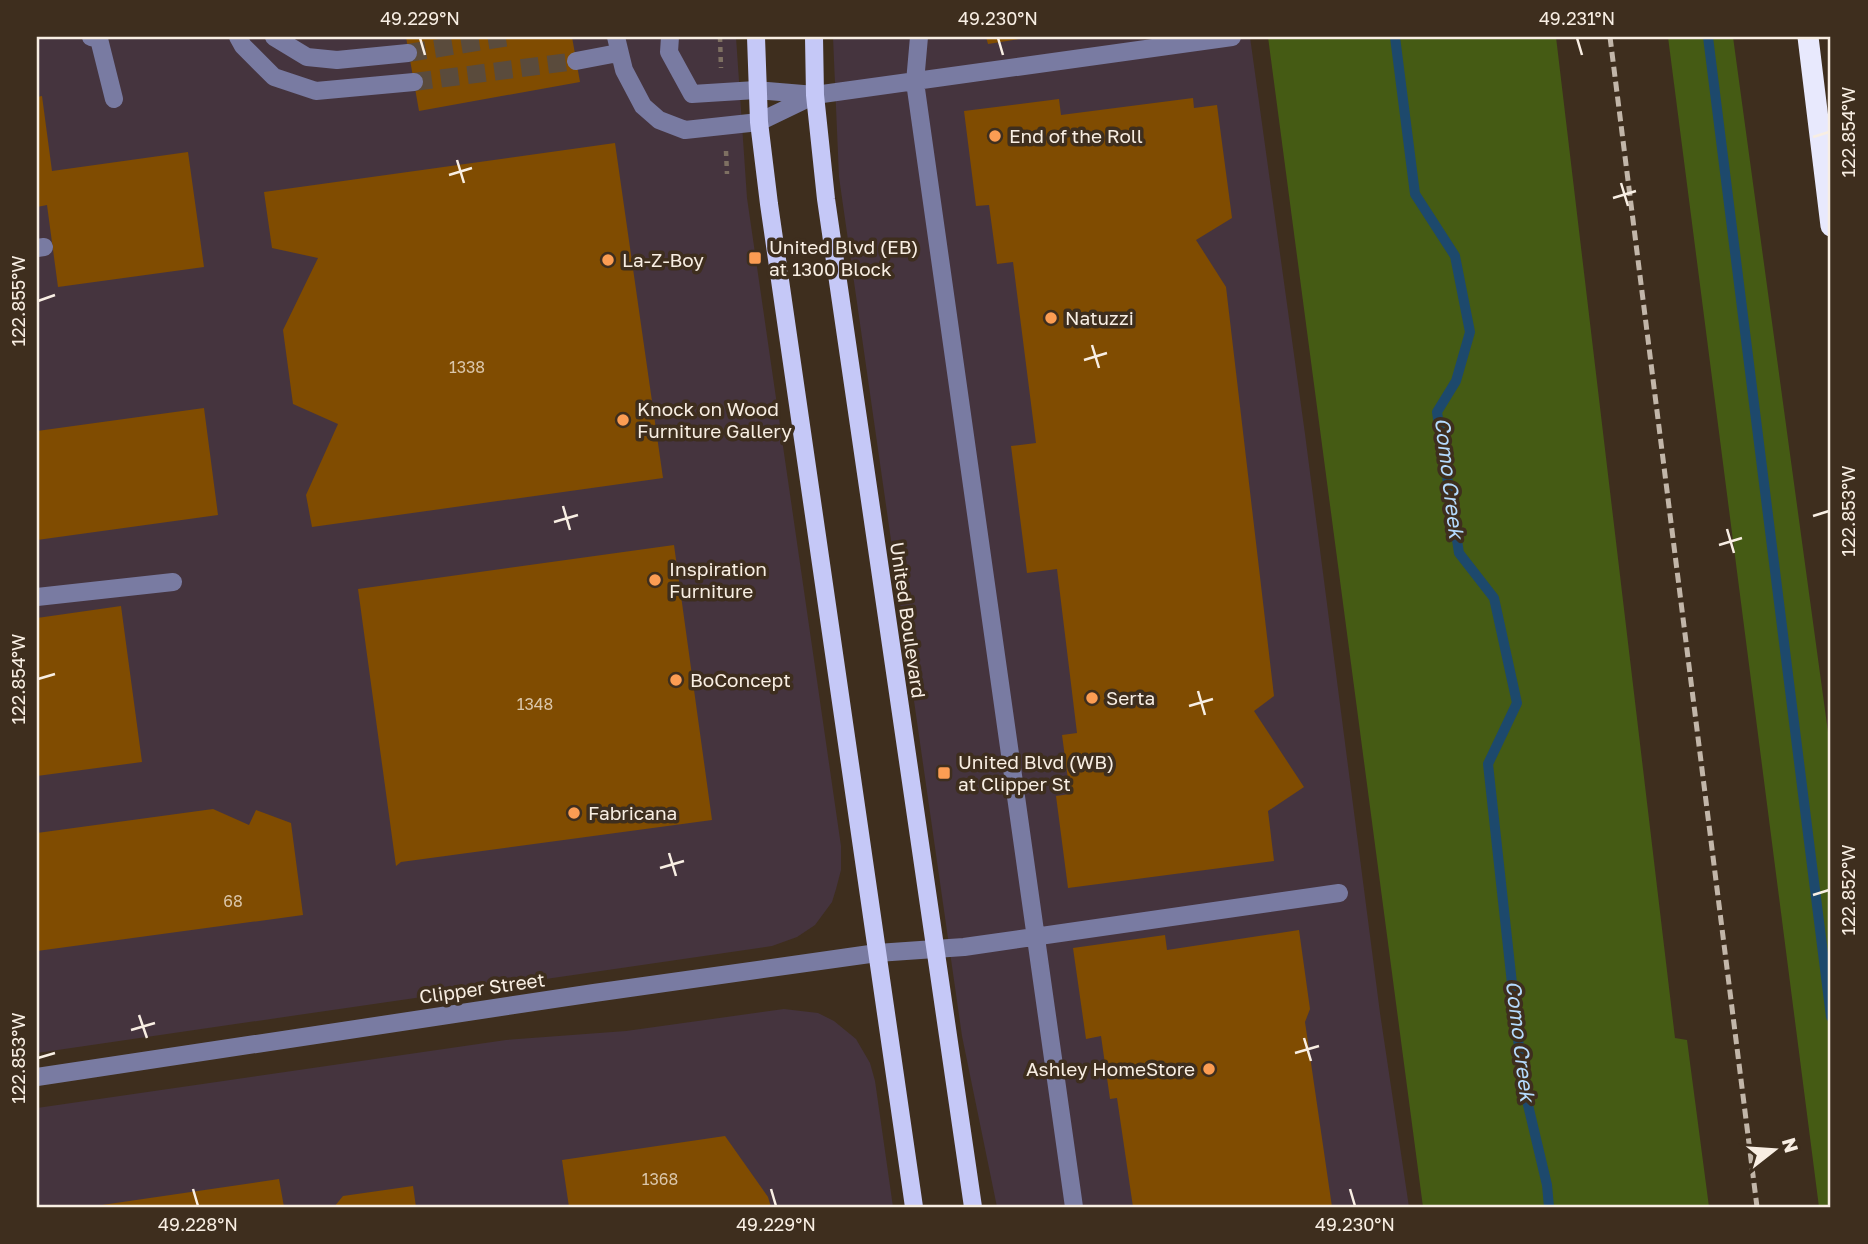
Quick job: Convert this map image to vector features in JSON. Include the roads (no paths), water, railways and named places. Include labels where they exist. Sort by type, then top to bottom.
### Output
[{"type":"highway","points":[[1808,37],[1831,226]]},
{"type":"main road","points":[[755,37],[759,122],[914,1207]]},
{"type":"main road","name":"United Boulevard","points":[[814,37],[815,95],[826,199],[973,1207]]},
{"type":"street","points":[[92,37],[99,39],[114,99]]},
{"type":"street","points":[[238,37],[243,46],[274,77],[316,92],[414,82]]},
{"type":"street","points":[[274,37],[307,57],[337,60],[408,53]]},
{"type":"street","points":[[670,37],[669,52],[692,94],[756,90],[815,95],[1232,37]]},
{"type":"street","points":[[919,37],[915,82],[1074,1207]]},
{"type":"street","points":[[576,61],[617,45],[624,70],[643,106],[659,120],[685,130],[759,122],[815,95]]},
{"type":"street","points":[[37,597],[173,582]]},
{"type":"street","name":"Clipper Street","points":[[37,1077],[594,993],[877,953],[935,950],[1034,937],[1339,892]]},
{"type":"waterway","name":"Como Creek","points":[[1395,37],[1415,194],[1455,256],[1470,332],[1456,381],[1437,412],[1459,553],[1494,598],[1517,703],[1488,764],[1523,1084],[1547,1185],[1549,1207]]},
{"type":"waterway","points":[[1708,37],[1831,1017]]},
{"type":"tunnel","points":[[408,53],[509,37]]},
{"type":"tunnel","points":[[414,82],[576,61]]},
{"type":"railway","points":[[1610,37],[1757,1207]]},
{"type":"place","name":"End of the Roll","points":[[995,136]]},
{"type":"place","name":"United Blvd (EB) at 1300 Block","points":[[755,258]]},
{"type":"place","name":"La-Z-Boy","points":[[608,260]]},
{"type":"place","name":"Natuzzi","points":[[1051,318]]},
{"type":"place","name":"Knock on Wood Furniture Gallery","points":[[623,420]]},
{"type":"place","name":"Inspiration Furniture","points":[[655,580]]},
{"type":"place","name":"BoConcept","points":[[676,680]]},
{"type":"place","name":"Serta","points":[[1092,698]]},
{"type":"place","name":"United Blvd (WB) at Clipper St","points":[[944,773]]},
{"type":"place","name":"Fabricana","points":[[574,813]]},
{"type":"place","name":"Ashley HomeStore","points":[[1209,1069]]}]
